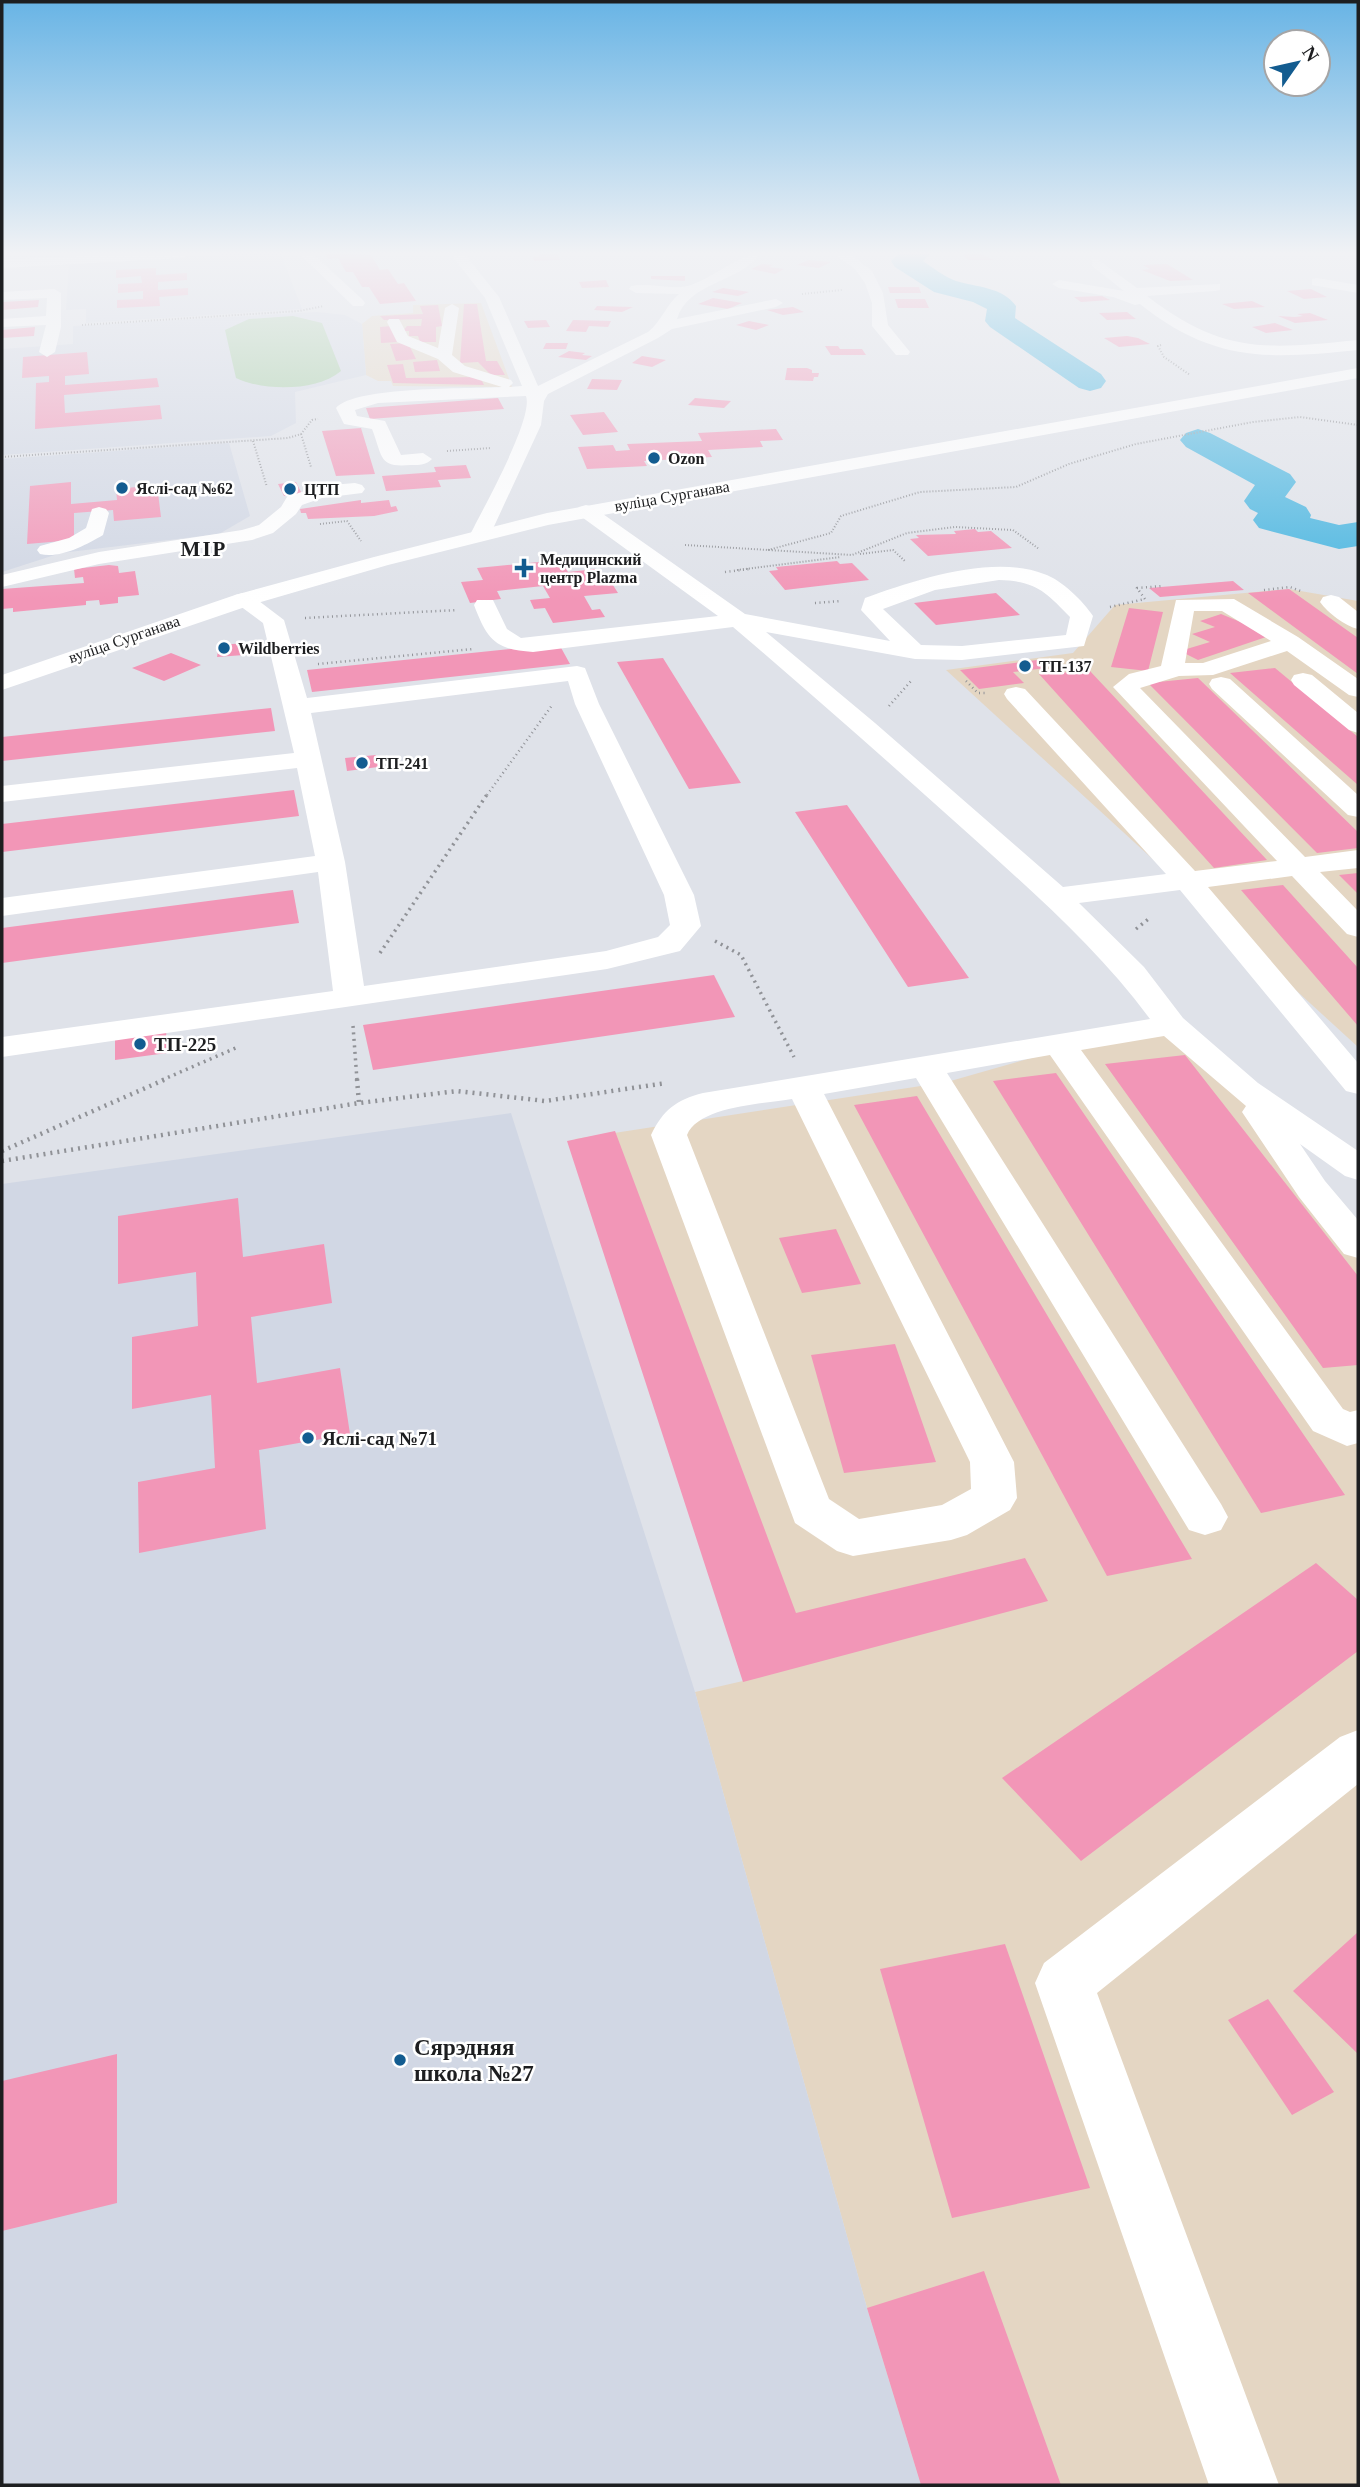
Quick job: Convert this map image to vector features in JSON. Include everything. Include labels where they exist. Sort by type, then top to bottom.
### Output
[{"type":"street","points":[[463,370],[531,391]]},
{"type":"street","points":[[480,535],[532,425],[531,391],[522,370]]},
{"type":"street","points":[[423,459],[394,461],[379,425],[350,420],[345,408],[378,398],[542,391],[582,370]]},
{"type":"street","points":[[435,374],[474,373]]},
{"type":"street","name":"вуліца Сурганава","points":[[2,683],[243,600],[480,535],[586,511],[1358,373]]},
{"type":"street","points":[[2,581],[99,558],[245,536],[266,529],[289,510],[294,501],[319,492],[355,489]]},
{"type":"street","points":[[586,511],[737,620],[857,720],[1056,897],[1133,974],[1171,1025],[1245,1090],[1358,1168]]},
{"type":"street","points":[[2,565],[76,542],[96,531],[99,513]]},
{"type":"street","points":[[486,607],[500,638],[513,645],[737,620],[923,652],[962,653],[1076,641],[1082,615],[1038,579],[1016,574],[987,573],[873,603],[872,610],[923,652]]},
{"type":"street","points":[[243,600],[273,620],[298,707],[331,862],[350,998]]},
{"type":"street","points":[[1331,602],[1358,622]]},
{"type":"street","points":[[1172,670],[1184,605],[1227,604],[1290,642],[1358,690]]},
{"type":"street","points":[[2,1046],[607,960],[669,944],[686,926],[678,895],[587,704],[577,673],[579,639]]},
{"type":"street","points":[[1290,642],[1205,670],[1172,670],[1138,679],[1125,687],[1358,928]]},
{"type":"street","points":[[298,707],[577,673]]},
{"type":"street","points":[[1303,680],[1358,725]]},
{"type":"street","points":[[1221,684],[1358,809]]},
{"type":"street","points":[[1016,694],[1358,1084]]},
{"type":"street","points":[[2,794],[309,759]]},
{"type":"street","points":[[1056,897],[1358,859]]},
{"type":"street","points":[[2,907],[331,862]]},
{"type":"street","points":[[800,1075],[992,1462],[994,1498],[951,1522],[853,1538],[811,1510],[669,1135],[677,1119],[703,1104],[800,1075],[927,1068],[1171,1025]]},
{"type":"street","points":[[1059,1044],[1328,1420],[1348,1430],[1358,1426]]},
{"type":"street","points":[[927,1068],[1205,1517]]},
{"type":"street","points":[[1245,1090],[1312,1189],[1358,1245]]},
{"type":"street","points":[[1244,2485],[1064,1983],[1358,1753]]},
{"type":"path","points":[[2,457],[288,438],[301,434],[312,420],[348,416]]},
{"type":"path","points":[[768,550],[831,533],[841,516],[920,492],[1016,487],[1069,464],[1136,444],[1253,422],[1300,417],[1358,425]]},
{"type":"path","points":[[423,459],[440,451],[523,446]]},
{"type":"path","points":[[628,541],[852,555],[907,533],[955,527],[1013,530],[1040,550]]},
{"type":"path","points":[[679,578],[893,550],[933,586]]},
{"type":"path","points":[[1227,604],[1243,592],[1290,587],[1331,602]]},
{"type":"path","points":[[273,620],[486,607]]},
{"type":"path","points":[[286,668],[513,645]]},
{"type":"path","points":[[923,652],[953,666],[978,693],[1016,694]]},
{"type":"path","points":[[857,720],[879,716],[911,680],[953,666]]},
{"type":"path","points":[[359,1103],[350,998],[509,762],[577,673]]},
{"type":"path","points":[[1108,949],[1171,902],[1180,883]]},
{"type":"path","points":[[686,926],[741,955],[800,1075]]},
{"type":"path","points":[[2,1151],[238,1047]]},
{"type":"path","points":[[2,1161],[359,1103],[457,1091],[545,1101],[678,1081]]},
{"type":"shaded area","points":[[2,370],[366,370],[366,375],[295,392],[296,423],[271,436],[2,455]]},
{"type":"shaded area","points":[[366,370],[506,370],[512,387],[393,386],[391,381],[378,381],[366,375]]},
{"type":"shaded area","name":"Яслі-сад №62","points":[[229,443],[250,516],[219,534],[61,553],[2,572],[2,459]]},
{"type":"shaded area","points":[[1289,589],[1358,601],[1358,1047],[946,670],[1073,653],[1115,605]]},
{"type":"shaded area","points":[[1171,1025],[1246,1090],[1312,1189],[1358,1245],[1358,2485],[921,2485],[867,2308],[695,1692],[743,1681],[575,1139],[947,1082],[1063,1049]]},
{"type":"shaded area","name":"Сярэдняя школа №27","points":[[511,1113],[695,1692],[867,2308],[921,2485],[2,2485],[2,1184]]},
{"type":"green space","points":[[234,370],[341,371],[318,383],[289,387],[260,385],[236,378]]},
{"type":"building","points":[[22,370],[89,370],[89,374],[65,376],[65,385],[157,378],[159,387],[64,395],[65,413],[160,405],[162,419],[35,429],[36,383],[49,382],[49,376],[22,378]]},
{"type":"building","points":[[389,370],[404,370],[406,378],[480,377],[484,385],[393,383]]},
{"type":"building","points":[[415,370],[440,371],[415,372]]},
{"type":"building","points":[[486,370],[502,370],[505,375],[491,375]]},
{"type":"building","points":[[787,370],[812,370],[812,373],[819,373],[813,381],[785,380]]},
{"type":"building","points":[[592,379],[622,380],[617,390],[587,389]]},
{"type":"building","points":[[498,398],[504,409],[370,419],[366,408]]},
{"type":"building","points":[[695,398],[731,401],[724,408],[688,405]]},
{"type":"building","points":[[604,412],[618,432],[583,435],[570,415]]},
{"type":"building","points":[[361,428],[375,474],[336,476],[322,431]]},
{"type":"building","points":[[776,429],[783,440],[760,441],[763,447],[708,450],[712,457],[644,461],[647,466],[587,469],[578,447],[613,445],[616,451],[630,450],[627,444],[702,441],[698,433]]},
{"type":"building","points":[[466,465],[471,478],[438,480],[441,487],[386,491],[382,476],[436,472],[434,467]]},
{"type":"building","points":[[71,482],[71,504],[117,500],[116,489],[157,485],[161,517],[114,521],[113,510],[74,513],[74,540],[27,544],[30,486]]},
{"type":"building","name":"ЦТП","points":[[296,482],[302,494],[284,496],[278,484]]},
{"type":"building","points":[[361,500],[361,503],[389,500],[391,507],[396,506],[398,511],[374,516],[308,519],[306,513],[301,513],[300,509]]},
{"type":"building","points":[[975,529],[978,532],[991,531],[1012,548],[928,556],[910,539],[919,538],[916,535],[956,534],[954,531]]},
{"type":"building","points":[[560,560],[568,572],[596,569],[605,582],[611,582],[618,593],[584,596],[592,610],[600,609],[605,617],[553,623],[545,608],[534,609],[530,600],[550,598],[543,586],[497,591],[501,599],[470,603],[461,582],[483,580],[477,568]]},
{"type":"building","points":[[837,561],[840,564],[852,563],[869,580],[785,590],[769,571],[778,570],[776,567]]},
{"type":"building","points":[[118,566],[119,573],[135,571],[139,595],[118,597],[118,603],[100,605],[99,600],[86,601],[86,605],[13,612],[13,608],[2,609],[2,589],[84,583],[83,577],[75,578],[74,569]]},
{"type":"building","points":[[1233,581],[1244,590],[1160,597],[1149,588]]},
{"type":"building","points":[[1289,589],[1358,638],[1358,674],[1248,593]]},
{"type":"building","points":[[996,593],[1020,615],[936,625],[914,603]]},
{"type":"building","points":[[1129,608],[1163,612],[1148,671],[1111,667]]},
{"type":"building","points":[[1221,614],[1272,635],[1198,660],[1180,651],[1210,642],[1192,634],[1215,627],[1200,621]]},
{"type":"building","points":[[246,643],[244,655],[217,657],[219,645]]},
{"type":"building","points":[[559,644],[570,664],[312,692],[307,670]]},
{"type":"building","points":[[171,653],[201,665],[164,681],[132,668]]},
{"type":"building","points":[[663,658],[741,783],[689,789],[617,662]]},
{"type":"building","points":[[1037,660],[1046,668],[1013,672],[1024,683],[979,689],[960,670]]},
{"type":"building","points":[[1275,668],[1358,737],[1358,785],[1230,673]]},
{"type":"building","points":[[1090,671],[1267,860],[1214,868],[1039,674]]},
{"type":"building","points":[[1198,678],[1358,832],[1358,848],[1317,853],[1148,683]]},
{"type":"building","points":[[271,708],[275,731],[2,761],[2,737]]},
{"type":"building","name":"ТП-241","points":[[376,755],[378,767],[347,771],[345,758]]},
{"type":"building","points":[[294,790],[299,816],[2,852],[2,824]]},
{"type":"building","points":[[847,805],[969,978],[908,987],[795,812]]},
{"type":"building","points":[[1358,873],[1358,894],[1339,875]]},
{"type":"building","points":[[1283,885],[1358,968],[1358,1026],[1241,890]]},
{"type":"building","points":[[293,890],[299,923],[2,963],[2,928]]},
{"type":"building","points":[[714,975],[735,1017],[373,1070],[363,1025]]},
{"type":"building","name":"ТП-225","points":[[166,1029],[167,1053],[115,1060],[115,1036]]},
{"type":"building","points":[[1185,1055],[1358,1276],[1358,1365],[1323,1368],[1105,1064]]},
{"type":"building","points":[[1056,1073],[1345,1495],[1261,1513],[993,1081]]},
{"type":"building","points":[[917,1096],[1192,1559],[1107,1576],[854,1105]]},
{"type":"building","points":[[615,1131],[796,1613],[1025,1558],[1048,1601],[743,1682],[567,1141]]},
{"type":"building","points":[[238,1198],[243,1257],[324,1244],[332,1303],[251,1317],[257,1383],[340,1368],[350,1434],[259,1450],[266,1529],[139,1553],[138,1482],[215,1468],[211,1395],[132,1409],[132,1337],[198,1326],[196,1272],[118,1284],[118,1216]]},
{"type":"building","points":[[836,1229],[861,1284],[802,1293],[779,1238]]},
{"type":"building","points":[[895,1344],[936,1462],[844,1473],[811,1355]]},
{"type":"building","points":[[1316,1563],[1358,1600],[1358,1651],[1081,1861],[1002,1778]]},
{"type":"building","points":[[1358,1932],[1358,2054],[1293,1991]]},
{"type":"building","points":[[1005,1944],[1090,2188],[952,2218],[880,1969]]},
{"type":"building","points":[[1268,1999],[1334,2092],[1292,2115],[1228,2020]]},
{"type":"building","points":[[117,2054],[117,2203],[2,2231],[2,2081]]},
{"type":"building","points":[[984,2271],[1061,2485],[921,2485],[867,2308]]},
{"type":"waterway","points":[[1074,370],[1090,381]]},
{"type":"waterway","points":[[1198,440],[1277,482],[1263,501],[1292,515],[1273,520],[1339,537],[1358,534]]},
{"type":"place","name":"Ozon","points":[[654,458]]},
{"type":"place","name":"Яслі-сад №62","points":[[122,488]]},
{"type":"place","name":"ЦТП","points":[[290,489]]},
{"type":"place","name":"Медицинский центр Plazma","points":[[524,568]]},
{"type":"place","name":"Wildberries","points":[[224,648]]},
{"type":"place","name":"ТП-137","points":[[1025,666]]},
{"type":"place","name":"ТП-241","points":[[362,763]]},
{"type":"place","name":"ТП-225","points":[[140,1044]]},
{"type":"place","name":"Яслі-сад №71","points":[[308,1438]]},
{"type":"place","name":"Сярэдняя школа №27","points":[[400,2060]]},
{"type":"district","name":"МІР","points":[[204,549]]}]
